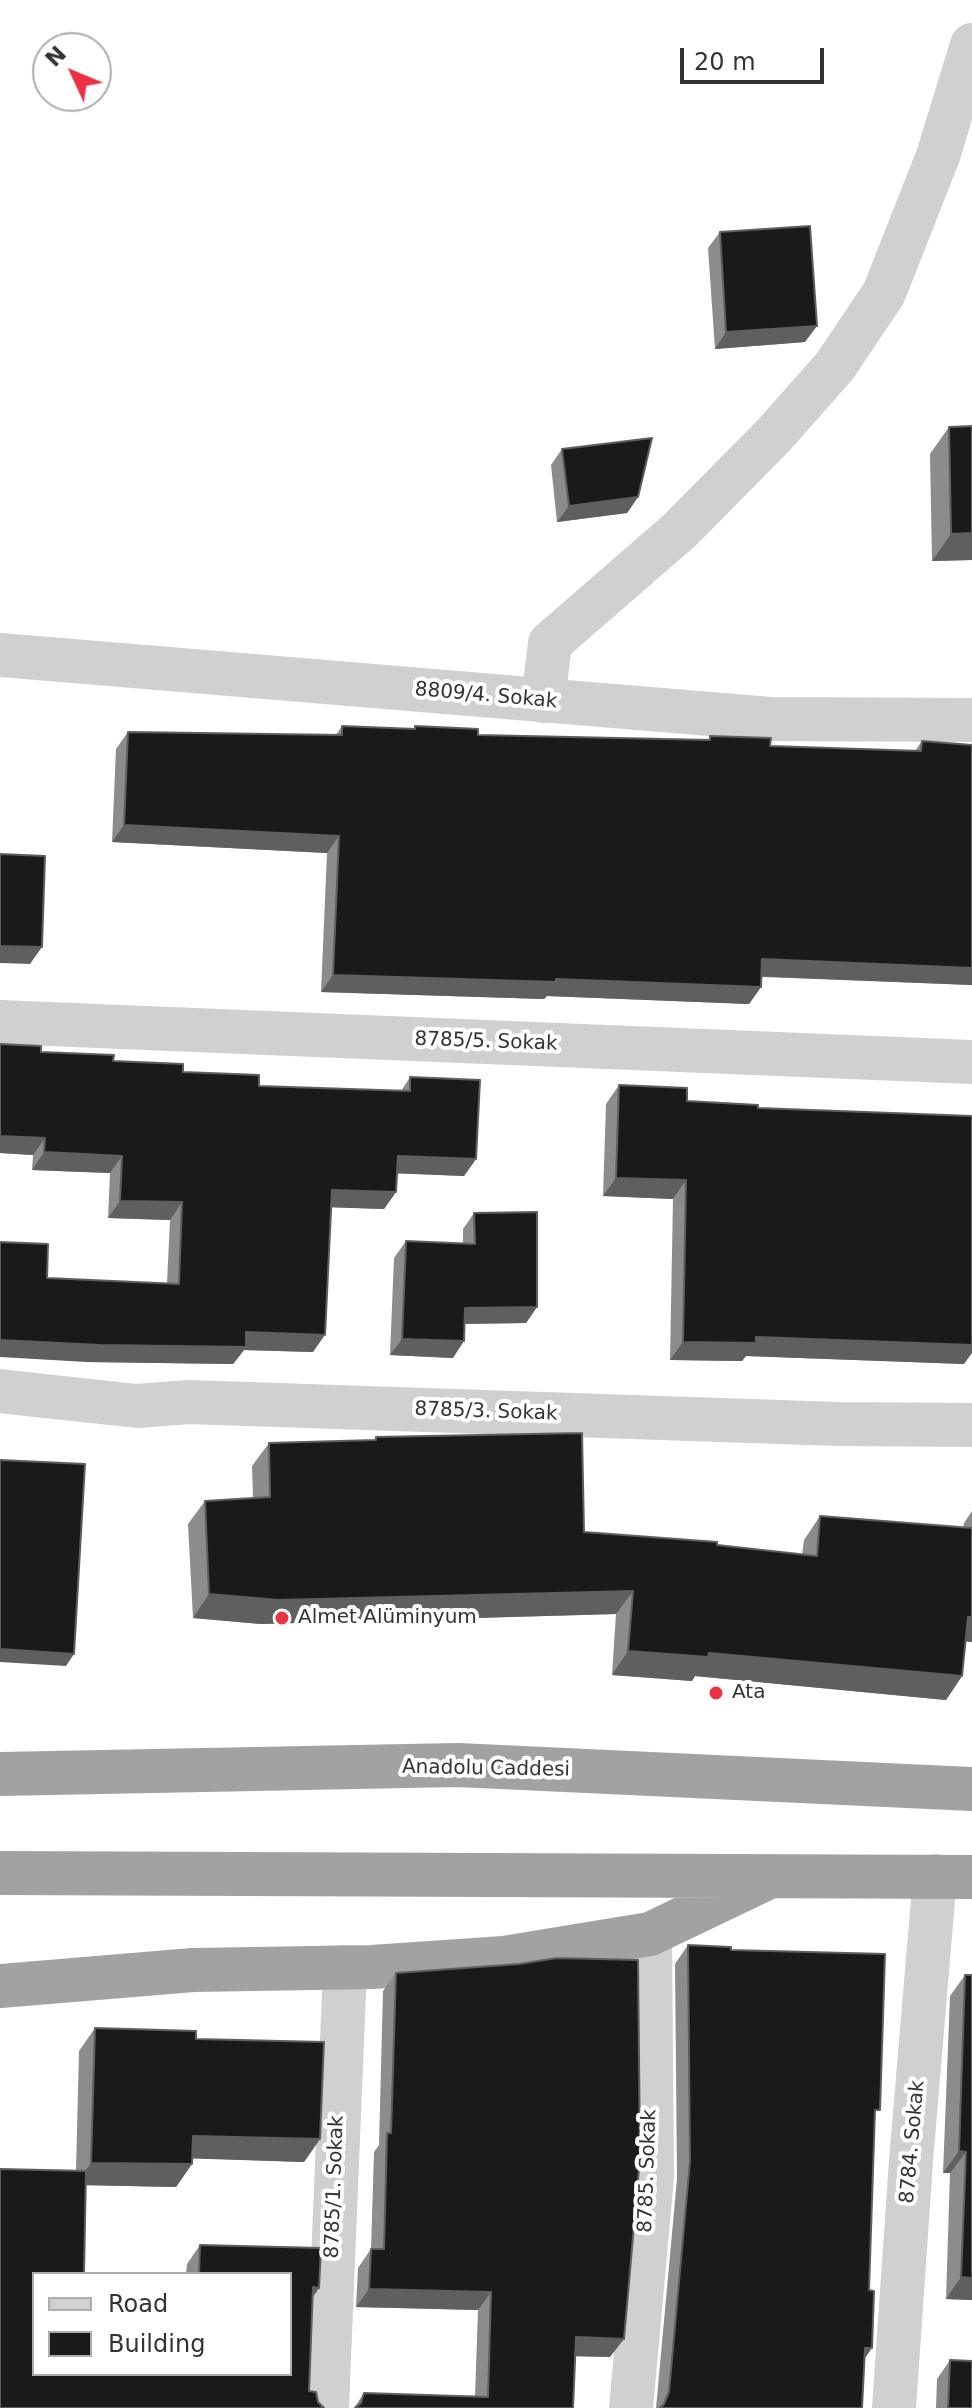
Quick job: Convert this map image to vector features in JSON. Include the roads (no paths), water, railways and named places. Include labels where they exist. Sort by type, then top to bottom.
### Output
[{"type":"highway","name":"Anadolu Caddesi","points":[[0,1774],[458,1765],[972,1789]]},
{"type":"highway","points":[[0,1873],[954,1876]]},
{"type":"highway","points":[[0,1986],[193,1970],[345,1967],[504,1958],[650,1934],[772,1876]]},
{"type":"street","points":[[543,701],[550,643],[679,531],[774,435],[835,366],[884,293],[938,156],[972,45]]},
{"type":"street","name":"8809/4. Sokak","points":[[0,655],[770,719],[972,720]]},
{"type":"street","name":"8785/5. Sokak","points":[[0,1022],[972,1062]]},
{"type":"street","name":"8785/3. Sokak","points":[[0,1391],[137,1406],[189,1402],[839,1424],[972,1425]]},
{"type":"street","name":"8784. Sokak","points":[[894,2408],[911,2161],[954,1876]]},
{"type":"street","name":"8785. Sokak","points":[[631,2408],[652,2177],[650,1934]]},
{"type":"street","name":"8785/1. Sokak","points":[[327,2408],[345,1967]]},
{"type":"place","name":"Almet Alüminyum","points":[[282,1618]]},
{"type":"place","name":"Ata","points":[[716,1693]]}]
